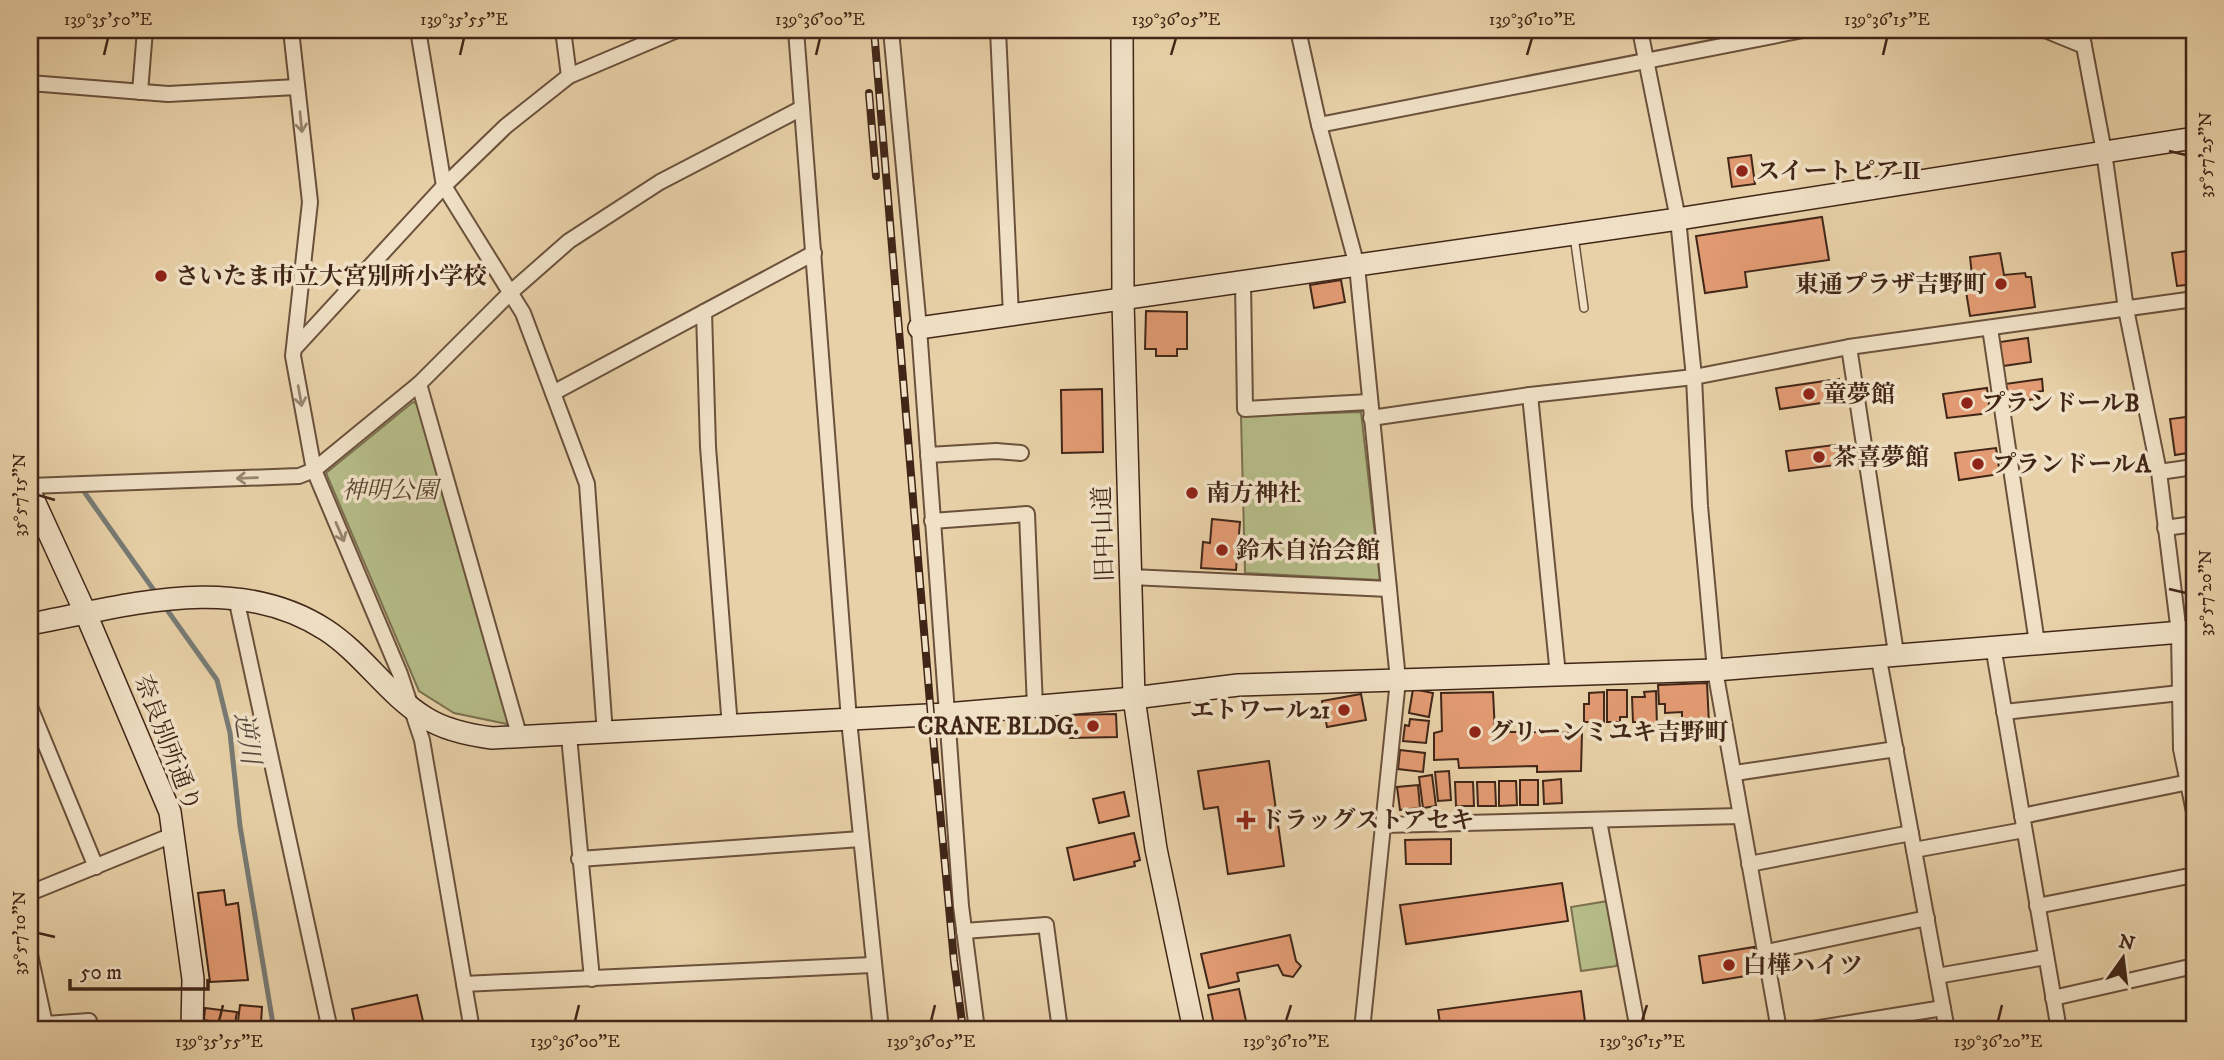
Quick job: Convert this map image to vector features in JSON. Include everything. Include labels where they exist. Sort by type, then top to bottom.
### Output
[{"type":"street","points":[[140,92],[145,30]]},
{"type":"street","points":[[291,30],[310,202],[295,349],[314,470],[401,674],[422,740],[472,1030]]},
{"type":"street","points":[[418,30],[444,186],[523,313],[587,484],[605,734]]},
{"type":"street","points":[[563,30],[569,76]]},
{"type":"street","points":[[295,349],[444,186],[506,126],[569,76],[677,30]]},
{"type":"street","points":[[796,30],[849,720],[872,965],[881,1030]]},
{"type":"street","points":[[891,30],[919,328],[964,931],[977,1030]]},
{"type":"street","points":[[998,30],[1011,316]]},
{"type":"street","name":"旧中山道","points":[[1122,30],[1123,301],[1134,698],[1156,849],[1194,1030]]},
{"type":"street","points":[[1298,30],[1319,125],[1357,266],[1398,680],[1362,1030]]},
{"type":"street","points":[[1640,30],[1678,219],[1694,377],[1700,506],[1714,670],[1735,773],[1740,816],[1767,952],[1779,1030]]},
{"type":"street","points":[[1319,125],[1803,30]]},
{"type":"street","points":[[2045,30],[2084,46]]},
{"type":"street","points":[[2081,30],[2104,152],[2126,309],[2159,472],[2165,528],[2187,632],[2180,692],[2181,749],[2191,781],[2194,812]]},
{"type":"street","points":[[30,83],[168,94],[297,87]]},
{"type":"street","points":[[30,486],[299,476],[314,470],[419,384],[511,292],[569,241],[660,182],[802,108]]},
{"type":"street","points":[[919,328],[1123,301],[1678,219],[2194,138]]},
{"type":"street","points":[[553,394],[814,253]]},
{"type":"street","points":[[1243,283],[1245,409],[1370,402]]},
{"type":"street","points":[[1371,418],[1530,395],[1694,377],[1849,347],[2194,299]]},
{"type":"street","points":[[704,312],[708,447],[730,727]]},
{"type":"street","points":[[1990,328],[2037,643]]},
{"type":"street","points":[[1849,347],[1887,653],[1896,749],[1947,1030]]},
{"type":"street","points":[[419,384],[520,738]]},
{"type":"street","points":[[1530,395],[1559,675]]},
{"type":"street","points":[[928,455],[996,451],[1021,453]]},
{"type":"street","points":[[2159,472],[2194,467]]},
{"type":"street","name":"奈良別所通り","points":[[30,492],[164,794],[174,834],[193,979],[192,1030]]},
{"type":"street","points":[[932,522],[1027,514],[1035,707]]},
{"type":"street","points":[[2165,528],[2194,524]]},
{"type":"street","points":[[1131,577],[1389,589]]},
{"type":"street","points":[[30,624],[174,598],[236,598],[265,603],[326,630],[410,707],[427,719],[470,735],[520,738],[946,714],[1134,698],[1238,685],[1714,670],[1887,653],[2187,632]]},
{"type":"street","points":[[236,598],[330,1030]]},
{"type":"street","points":[[1993,646],[2059,1030]]},
{"type":"street","points":[[2004,712],[2180,692]]},
{"type":"street","points":[[30,707],[96,867]]},
{"type":"street","points":[[569,736],[592,979]]},
{"type":"street","points":[[1735,773],[1896,749]]},
{"type":"street","points":[[1914,850],[2191,781]]},
{"type":"street","points":[[1384,825],[1740,816]]},
{"type":"street","points":[[1599,821],[1639,1030]]},
{"type":"street","points":[[1749,864],[1911,833]]},
{"type":"street","points":[[30,893],[174,834]]},
{"type":"street","points":[[579,859],[861,839]]},
{"type":"street","points":[[2037,906],[2194,875]]},
{"type":"street","points":[[1767,952],[1927,918]]},
{"type":"street","points":[[964,931],[1046,925],[1060,1030]]},
{"type":"street","points":[[30,955],[45,1024],[89,1021],[90,1030]]},
{"type":"street","points":[[1937,976],[2046,957]]},
{"type":"street","points":[[464,984],[872,965]]},
{"type":"street","points":[[2053,998],[2194,966]]},
{"type":"street","points":[[1807,1030],[1943,1008]]},
{"type":"lane","points":[[1574,234],[1584,308]]},
{"type":"green space","name":"神明公園","points":[[413,402],[419,404],[508,718],[507,724],[454,713],[419,691],[326,473]]},
{"type":"green space","points":[[1361,412],[1380,580],[1245,573],[1241,416]]},
{"type":"green space","points":[[1608,901],[1619,958],[1616,966],[1581,971],[1571,907]]},
{"type":"building","name":"スイートピアⅡ","points":[[1751,155],[1755,184],[1732,187],[1728,158]]},
{"type":"building","points":[[1822,217],[1829,260],[1745,272],[1747,287],[1705,293],[1696,236]]},
{"type":"building","points":[[2194,250],[2194,284],[2177,286],[2172,253]]},
{"type":"building","name":"東通プラザ吉野町","points":[[2000,253],[2004,275],[2025,273],[2026,277],[2031,277],[2035,307],[1970,316],[1965,285],[1973,284],[1970,257]]},
{"type":"building","points":[[1341,280],[1345,302],[1314,308],[1310,285]]},
{"type":"building","points":[[1146,311],[1187,312],[1187,349],[1177,349],[1177,356],[1156,356],[1156,349],[1145,349]]},
{"type":"building","points":[[2028,338],[2031,362],[2003,366],[2000,342]]},
{"type":"building","name":"童夢館","points":[[1839,379],[1842,400],[1780,409],[1776,388]]},
{"type":"building","points":[[2042,379],[2043,391],[2035,392],[2036,399],[2008,402],[2005,384]]},
{"type":"building","name":"プランドールB","points":[[1987,388],[1990,413],[1947,418],[1943,394]]},
{"type":"building","points":[[1102,389],[1103,452],[1062,453],[1061,390]]},
{"type":"building","points":[[2194,416],[2194,452],[2175,455],[2170,419]]},
{"type":"building","name":"茶喜夢館","points":[[1850,443],[1852,463],[1789,471],[1786,451]]},
{"type":"building","name":"プランドールA","points":[[1996,448],[2000,474],[1959,480],[1955,453]]},
{"type":"building","points":[[1212,519],[1240,522],[1236,570],[1201,568],[1203,542],[1210,543]]},
{"type":"building","points":[[1707,683],[1709,724],[1682,725],[1682,712],[1665,713],[1665,704],[1659,704],[1658,685]]},
{"type":"building","points":[[1413,689],[1433,693],[1429,717],[1409,713]]},
{"type":"building","points":[[1607,690],[1627,690],[1627,717],[1620,717],[1620,722],[1607,722]]},
{"type":"building","points":[[1656,691],[1657,727],[1646,727],[1646,722],[1633,722],[1632,697],[1645,697],[1644,692]]},
{"type":"building","name":"グリーンミユキ吉野町","points":[[1493,692],[1495,732],[1497,726],[1510,725],[1510,732],[1520,732],[1520,725],[1532,725],[1532,732],[1582,733],[1581,771],[1537,772],[1537,766],[1459,768],[1458,759],[1434,760],[1434,733],[1442,731],[1441,693]]},
{"type":"building","points":[[1604,692],[1604,722],[1584,722],[1584,704],[1589,704],[1589,693]]},
{"type":"building","name":"エトワール21","points":[[1361,694],[1366,720],[1327,727],[1322,701]]},
{"type":"building","name":"CRANE BLDG.","points":[[1116,714],[1117,737],[1070,738],[1069,715]]},
{"type":"building","points":[[1410,719],[1429,721],[1426,743],[1403,741],[1405,725],[1409,726]]},
{"type":"building","points":[[1400,750],[1425,753],[1423,772],[1398,769]]},
{"type":"building","points":[[1269,761],[1284,866],[1228,874],[1218,807],[1204,809],[1198,771]]},
{"type":"building","points":[[1449,771],[1451,800],[1438,801],[1435,772]]},
{"type":"building","points":[[1432,775],[1436,806],[1423,808],[1419,777]]},
{"type":"building","points":[[1561,779],[1562,803],[1544,804],[1543,781]]},
{"type":"building","points":[[1520,780],[1538,780],[1538,805],[1520,805]]},
{"type":"building","points":[[1499,781],[1516,781],[1517,805],[1499,806]]},
{"type":"building","points":[[1455,782],[1473,782],[1474,806],[1456,806]]},
{"type":"building","points":[[1477,782],[1495,782],[1496,806],[1478,806]]},
{"type":"building","points":[[1418,785],[1420,808],[1400,810],[1397,787]]},
{"type":"building","points":[[1124,792],[1129,816],[1099,823],[1093,799]]},
{"type":"building","points":[[1134,833],[1140,860],[1134,862],[1135,866],[1074,880],[1067,848]]},
{"type":"building","points":[[1451,839],[1451,864],[1406,864],[1405,840]]},
{"type":"building","points":[[1562,883],[1568,921],[1406,944],[1400,905]]},
{"type":"building","points":[[224,890],[226,905],[238,903],[248,980],[210,982],[198,893]]},
{"type":"building","points":[[1290,935],[1296,961],[1301,966],[1293,977],[1283,975],[1278,965],[1237,973],[1239,981],[1209,988],[1201,954]]},
{"type":"building","name":"白樺ハイツ","points":[[1754,947],[1758,974],[1703,983],[1699,956]]},
{"type":"building","points":[[1239,989],[1248,1030],[1215,1030],[1208,995]]},
{"type":"building","points":[[1581,991],[1586,1029],[1441,1030],[1438,1010]]},
{"type":"building","points":[[417,995],[423,1021],[377,1030],[364,1030],[362,1022],[355,1024],[352,1009]]},
{"type":"building","points":[[240,1005],[262,1007],[261,1023],[238,1021]]},
{"type":"building","points":[[205,1008],[237,1012],[234,1029],[209,1026],[210,1021],[204,1020]]},
{"type":"building","points":[[1924,1018],[1926,1030],[1893,1030],[1892,1024]]},
{"type":"building","points":[[238,1024],[262,1027],[262,1030],[237,1030]]},
{"type":"waterway","name":"逆川","points":[[85,493],[158,596]]},
{"type":"waterway","name":"逆川","points":[[165,607],[217,680],[230,733],[240,826],[274,1030]]},
{"type":"railway","points":[[874,30],[931,715],[963,1030]]},
{"type":"railway","points":[[869,93],[876,176]]},
{"type":"place","name":"スイートピアⅡ","points":[[1742,171]]},
{"type":"place","name":"さいたま市立大宮別所小学校","points":[[161,276]]},
{"type":"place","name":"東通プラザ吉野町","points":[[2001,284]]},
{"type":"place","name":"童夢館","points":[[1809,394]]},
{"type":"place","name":"プランドールB","points":[[1967,403]]},
{"type":"place","name":"茶喜夢館","points":[[1819,457]]},
{"type":"place","name":"プランドールA","points":[[1978,464]]},
{"type":"place","name":"南方神社","points":[[1192,493]]},
{"type":"place","name":"鈴木自治会館","points":[[1222,550]]},
{"type":"place","name":"エトワール21","points":[[1344,710]]},
{"type":"place","name":"CRANE BLDG.","points":[[1093,726]]},
{"type":"place","name":"グリーンミユキ吉野町","points":[[1475,732]]},
{"type":"place","name":"ドラッグストアセキ","points":[[1246,820]]},
{"type":"place","name":"白樺ハイツ","points":[[1729,965]]}]
